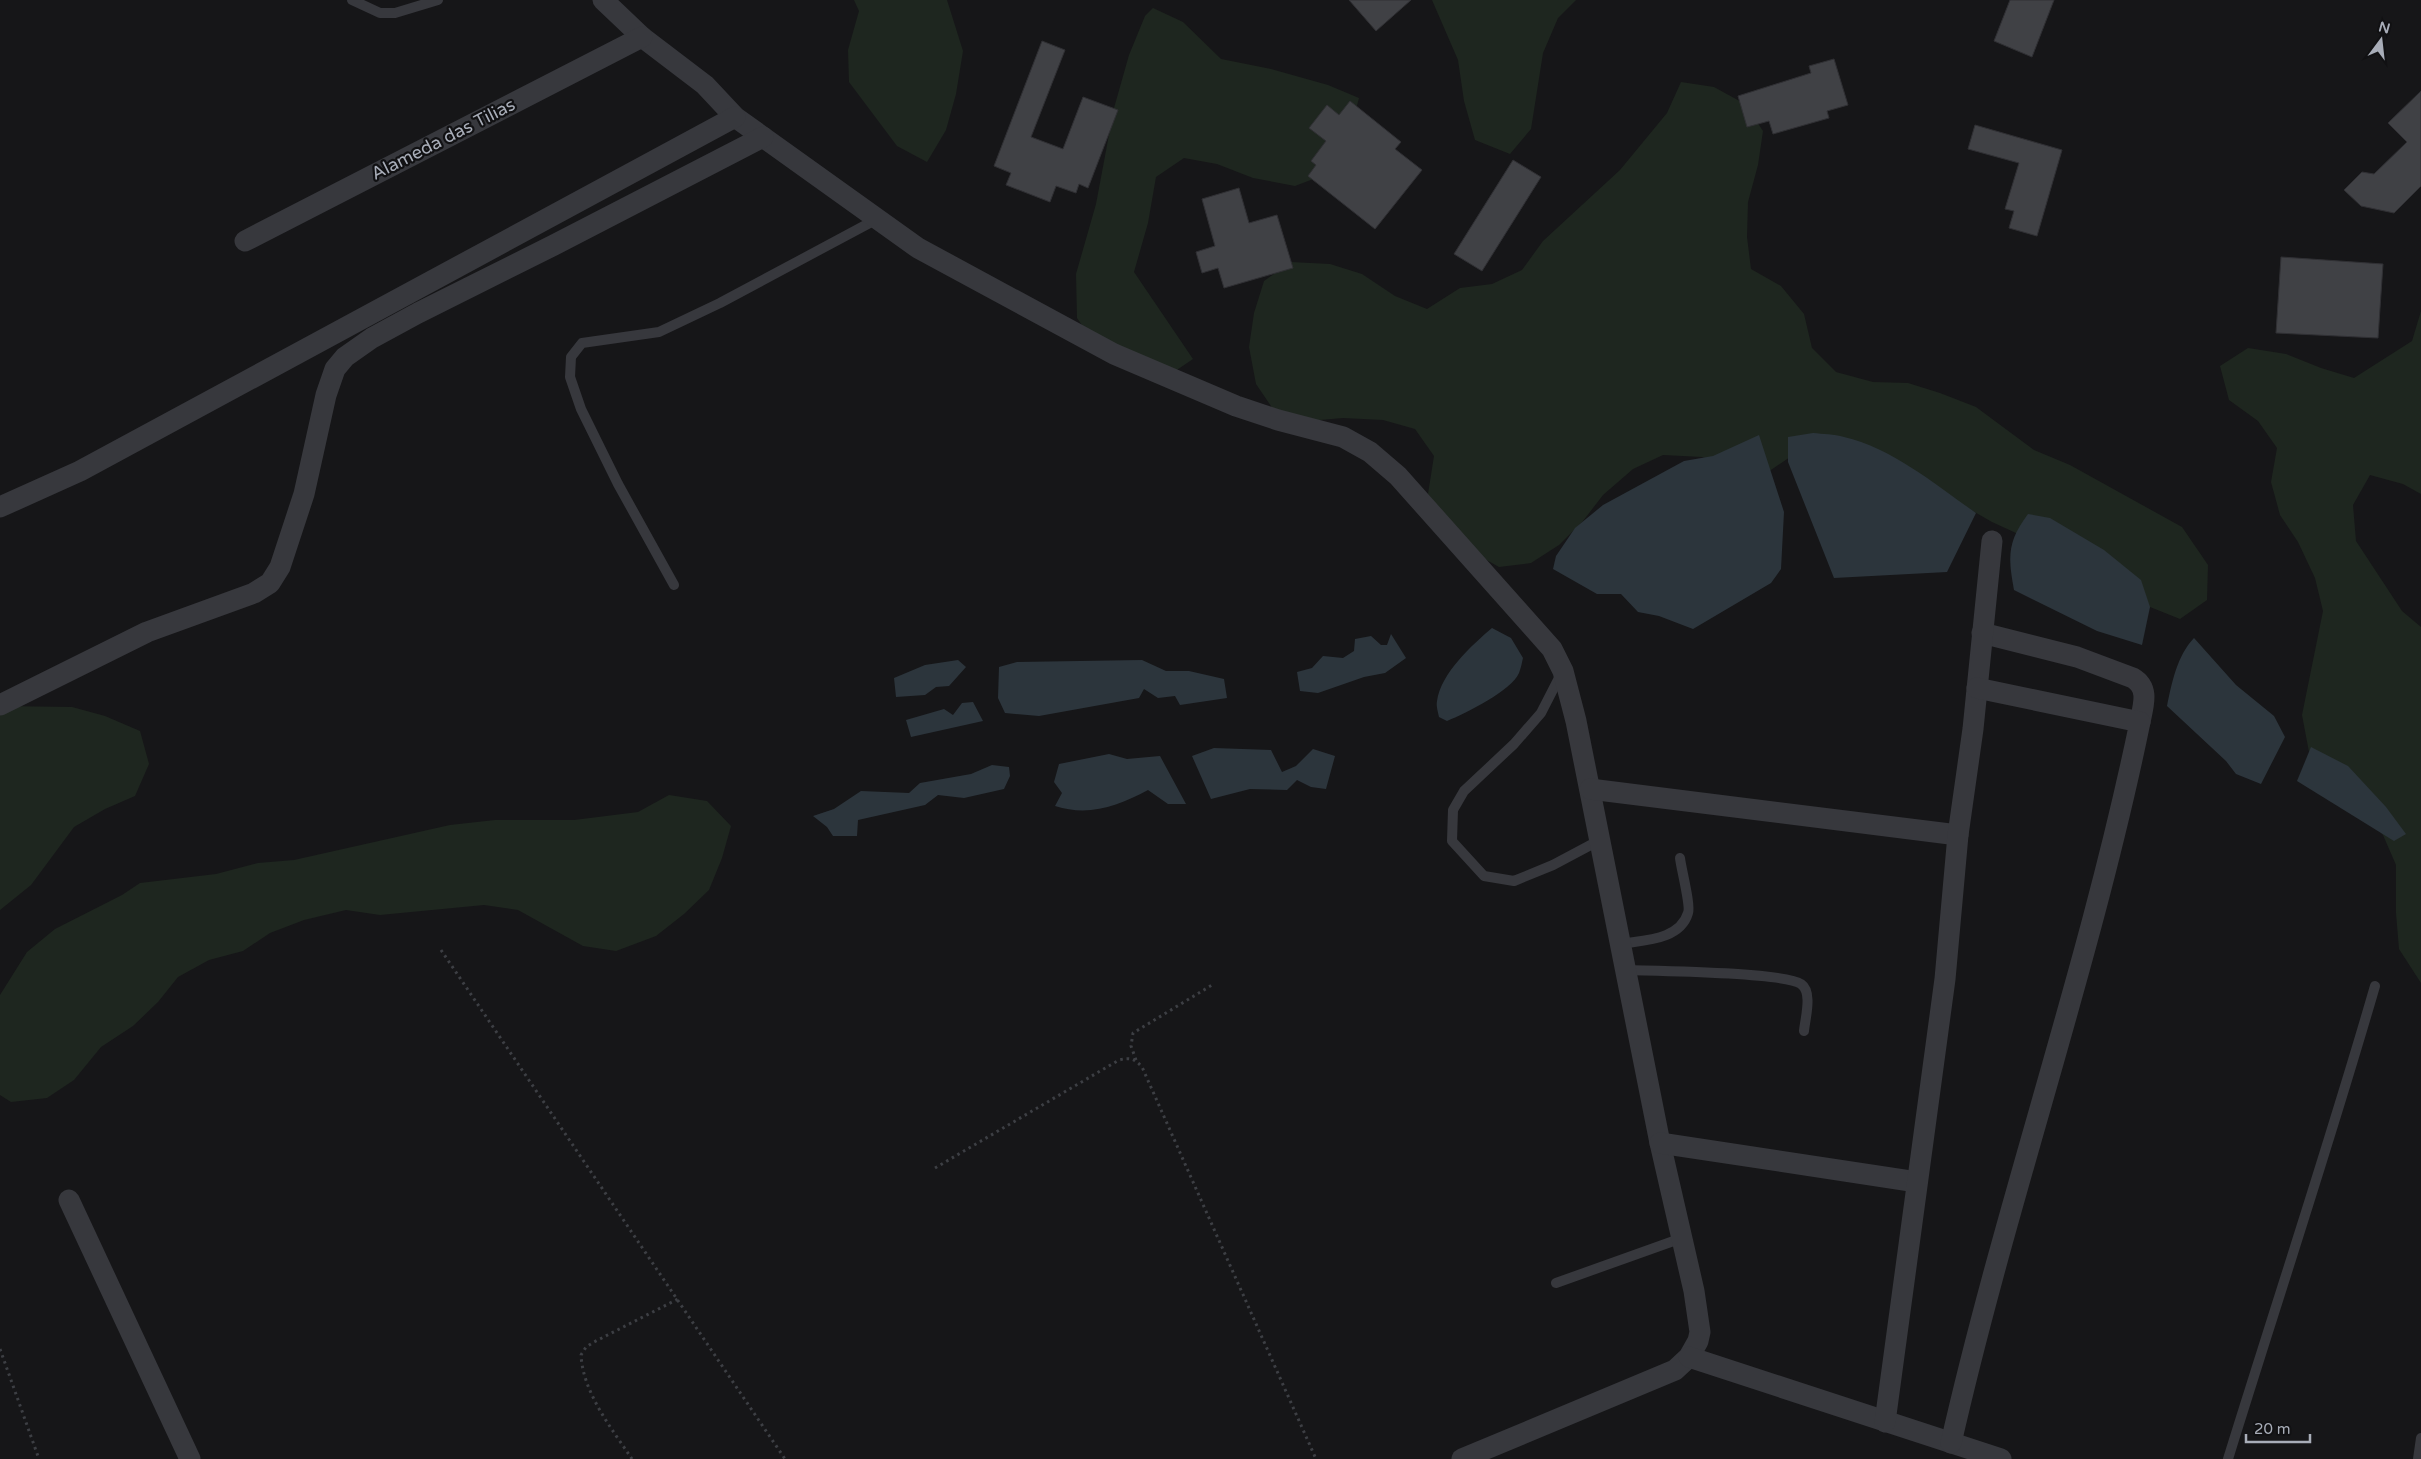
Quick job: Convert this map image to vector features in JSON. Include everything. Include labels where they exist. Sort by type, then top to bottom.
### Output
[{"type":"street","points":[[603,0],[642,37],[705,85],[735,117],[918,248],[1114,354],[1236,406],[1278,420],[1343,437],[1370,452],[1398,476],[1552,649],[1563,671],[1576,721],[1660,1143],[1694,1291],[1700,1332],[1698,1341],[1689,1357],[1683,1364],[1664,1376],[1462,1459]]},
{"type":"street","name":"Alameda das Tilias","points":[[245,240],[642,37]]},
{"type":"street","points":[[0,507],[80,471],[735,117]]},
{"type":"street","points":[[0,705],[147,632],[254,593],[270,583],[280,567],[304,494],[326,395],[336,369],[345,357],[372,338],[418,313],[763,137]]},
{"type":"street","points":[[1884,1422],[1945,979],[1958,835],[1977,688],[1992,541]]},
{"type":"street","points":[[1951,1443],[2015,1193],[2121,812],[2140,722],[2144,690],[2138,681],[2133,678],[2076,657],[1982,633]]},
{"type":"street","points":[[1977,688],[2140,722]]},
{"type":"street","points":[[1590,789],[1958,835]]},
{"type":"street","points":[[1660,1143],[1918,1182]]},
{"type":"street","points":[[69,1200],[190,1459]]},
{"type":"street","points":[[1689,1357],[2000,1459]]},
{"type":"lane","points":[[352,0],[380,13],[395,13],[438,0]]},
{"type":"lane","points":[[674,585],[618,484],[581,410],[570,377],[571,357],[582,343],[659,332],[720,303],[877,219]]},
{"type":"lane","points":[[1563,671],[1541,713],[1514,744],[1464,791],[1453,810],[1452,842],[1484,876],[1514,881],[1554,865],[1600,840]]},
{"type":"lane","points":[[1621,944],[1667,936],[1681,926],[1689,912],[1680,858]]},
{"type":"lane","points":[[1626,970],[1752,976],[1785,979],[1801,984],[1807,992],[1804,1031]]},
{"type":"lane","points":[[2228,1459],[2279,1294],[2340,1108],[2375,986]]},
{"type":"lane","points":[[1556,1282],[1682,1238]]},
{"type":"lane","points":[[2418,1459],[2421,1438]]},
{"type":"path","points":[[441,950],[786,1459]]},
{"type":"path","points":[[1212,985],[1134,1033],[1131,1046],[1316,1459]]},
{"type":"path","points":[[935,1168],[1119,1060],[1128,1057],[1137,1060]]},
{"type":"path","points":[[632,1459],[606,1420],[589,1388],[581,1355],[586,1347],[594,1342],[678,1299]]},
{"type":"path","points":[[0,1349],[39,1459]]},
{"type":"shaded area","points":[[854,0],[947,0],[963,51],[956,94],[946,130],[927,162],[897,146],[849,82],[848,50],[859,11]]},
{"type":"shaded area","points":[[1432,0],[1576,0],[1558,18],[1543,53],[1531,129],[1510,154],[1475,140],[1464,101],[1458,60]]},
{"type":"shaded area","points":[[1153,8],[1183,22],[1221,59],[1271,69],[1328,85],[1359,98],[1350,131],[1329,173],[1295,186],[1253,178],[1217,164],[1184,158],[1156,177],[1148,223],[1134,272],[1193,359],[1165,378],[1099,350],[1077,318],[1076,274],[1096,204],[1114,108],[1129,55],[1145,16]]},
{"type":"shaded area","points":[[1681,82],[1714,87],[1745,104],[1763,131],[1758,165],[1748,202],[1747,237],[1751,269],[1781,286],[1804,314],[1812,348],[1836,372],[1873,382],[1908,383],[1976,407],[2034,450],[2070,465],[2182,527],[2208,565],[2207,600],[2180,619],[2140,603],[2042,545],[1992,522],[1931,487],[1796,453],[1768,472],[1735,467],[1702,457],[1663,455],[1633,469],[1603,495],[1583,521],[1559,545],[1531,563],[1499,567],[1469,550],[1428,494],[1434,456],[1415,429],[1383,420],[1343,418],[1308,421],[1275,412],[1256,384],[1249,347],[1254,313],[1264,281],[1291,262],[1330,264],[1362,274],[1395,296],[1427,309],[1460,288],[1492,284],[1522,270],[1543,241],[1620,170],[1667,113]]},
{"type":"shaded area","points":[[2421,311],[2421,494],[2403,484],[2370,475],[2353,505],[2356,541],[2402,611],[2421,627],[2421,983],[2399,949],[2396,913],[2396,865],[2383,835],[2309,752],[2302,715],[2323,611],[2315,578],[2298,542],[2280,515],[2271,482],[2277,448],[2258,421],[2229,400],[2220,366],[2248,348],[2286,354],[2321,368],[2354,378],[2412,341]]},
{"type":"shaded area","points":[[1813,433],[1840,436],[1862,442],[1896,458],[1976,513],[1947,572],[1834,578],[1788,462],[1788,437]]},
{"type":"shaded area","points":[[1759,435],[1784,512],[1781,569],[1771,583],[1693,629],[1659,616],[1638,612],[1621,594],[1597,594],[1553,569],[1556,556],[1575,528],[1603,505],[1684,461],[1713,456]]},
{"type":"shaded area","points":[[2028,514],[2050,518],[2104,550],[2141,580],[2150,607],[2142,645],[2097,631],[2014,590],[2010,559],[2011,550],[2016,533]]},
{"type":"shaded area","points":[[1492,628],[1511,638],[1523,658],[1519,673],[1507,687],[1476,707],[1447,721],[1439,717],[1437,701],[1444,680],[1458,660]]},
{"type":"shaded area","points":[[1391,634],[1406,658],[1385,673],[1364,677],[1318,693],[1300,691],[1297,672],[1312,668],[1323,656],[1343,658],[1354,651],[1355,639],[1371,636],[1381,645],[1387,645]]},
{"type":"shaded area","points":[[2194,638],[2236,685],[2274,716],[2285,737],[2261,784],[2236,774],[2226,761],[2167,706],[2179,661]]},
{"type":"shaded area","points":[[958,660],[966,667],[949,686],[936,687],[925,695],[896,697],[894,678],[925,665]]},
{"type":"shaded area","points":[[1142,660],[1166,671],[1189,671],[1224,679],[1227,698],[1180,705],[1175,696],[1158,698],[1144,689],[1139,698],[1039,716],[1005,713],[998,698],[999,667],[1017,662]]},
{"type":"shaded area","points":[[973,702],[983,721],[911,737],[906,720],[944,709],[953,715],[962,703]]},
{"type":"shaded area","points":[[0,706],[72,707],[105,716],[140,731],[149,764],[135,796],[105,809],[74,827],[31,885],[0,910]]},
{"type":"shaded area","points":[[2311,747],[2348,766],[2386,807],[2406,834],[2394,841],[2297,781]]},
{"type":"shaded area","points":[[1214,748],[1271,750],[1282,772],[1296,766],[1313,749],[1335,756],[1326,789],[1311,787],[1297,780],[1287,790],[1250,789],[1211,799],[1192,756]]},
{"type":"shaded area","points":[[1109,754],[1127,759],[1160,756],[1186,804],[1168,804],[1148,790],[1126,801],[1103,808],[1080,810],[1055,806],[1062,793],[1054,782],[1059,764]]},
{"type":"shaded area","points":[[992,765],[1009,767],[1010,776],[1004,789],[964,798],[938,795],[925,805],[858,820],[857,836],[833,836],[827,827],[813,816],[834,809],[861,791],[909,793],[920,783],[971,774]]},
{"type":"shaded area","points":[[669,795],[707,801],[731,826],[722,858],[709,890],[684,914],[656,936],[616,951],[583,946],[518,910],[484,905],[380,915],[346,910],[304,920],[270,933],[243,951],[209,960],[178,977],[158,1002],[133,1026],[101,1047],[74,1080],[47,1098],[11,1102],[0,1095],[0,995],[27,952],[55,929],[122,895],[140,883],[216,874],[258,863],[294,860],[450,825],[495,820],[574,820],[638,812]]},
{"type":"building","points":[[1349,0],[1411,0],[1376,31]]},
{"type":"building","points":[[2010,0],[2054,0],[2032,57],[1994,41]]},
{"type":"building","points":[[1042,41],[1065,50],[1031,137],[1063,149],[1083,97],[1118,110],[1088,188],[1079,184],[1076,193],[1056,186],[1050,202],[1006,185],[1011,173],[994,166]]},
{"type":"building","points":[[1834,59],[1848,105],[1827,111],[1829,118],[1773,134],[1769,121],[1747,127],[1738,96],[1811,73],[1809,66]]},
{"type":"building","points":[[2421,91],[2421,186],[2394,213],[2361,206],[2344,190],[2362,172],[2374,174],[2407,142],[2388,123]]},
{"type":"building","points":[[1350,101],[1401,142],[1395,149],[1422,170],[1375,229],[1308,176],[1316,165],[1311,161],[1326,141],[1309,128],[1327,105],[1339,115]]},
{"type":"building","points":[[1975,125],[2062,150],[2037,236],[2009,228],[2014,211],[2005,209],[2019,163],[1968,149]]},
{"type":"building","points":[[1513,160],[1541,177],[1482,271],[1454,254]]},
{"type":"building","points":[[1239,188],[1249,223],[1277,215],[1293,268],[1224,288],[1218,268],[1202,273],[1196,252],[1215,246],[1202,199]]},
{"type":"building","points":[[2281,257],[2383,264],[2378,338],[2276,333]]}]
